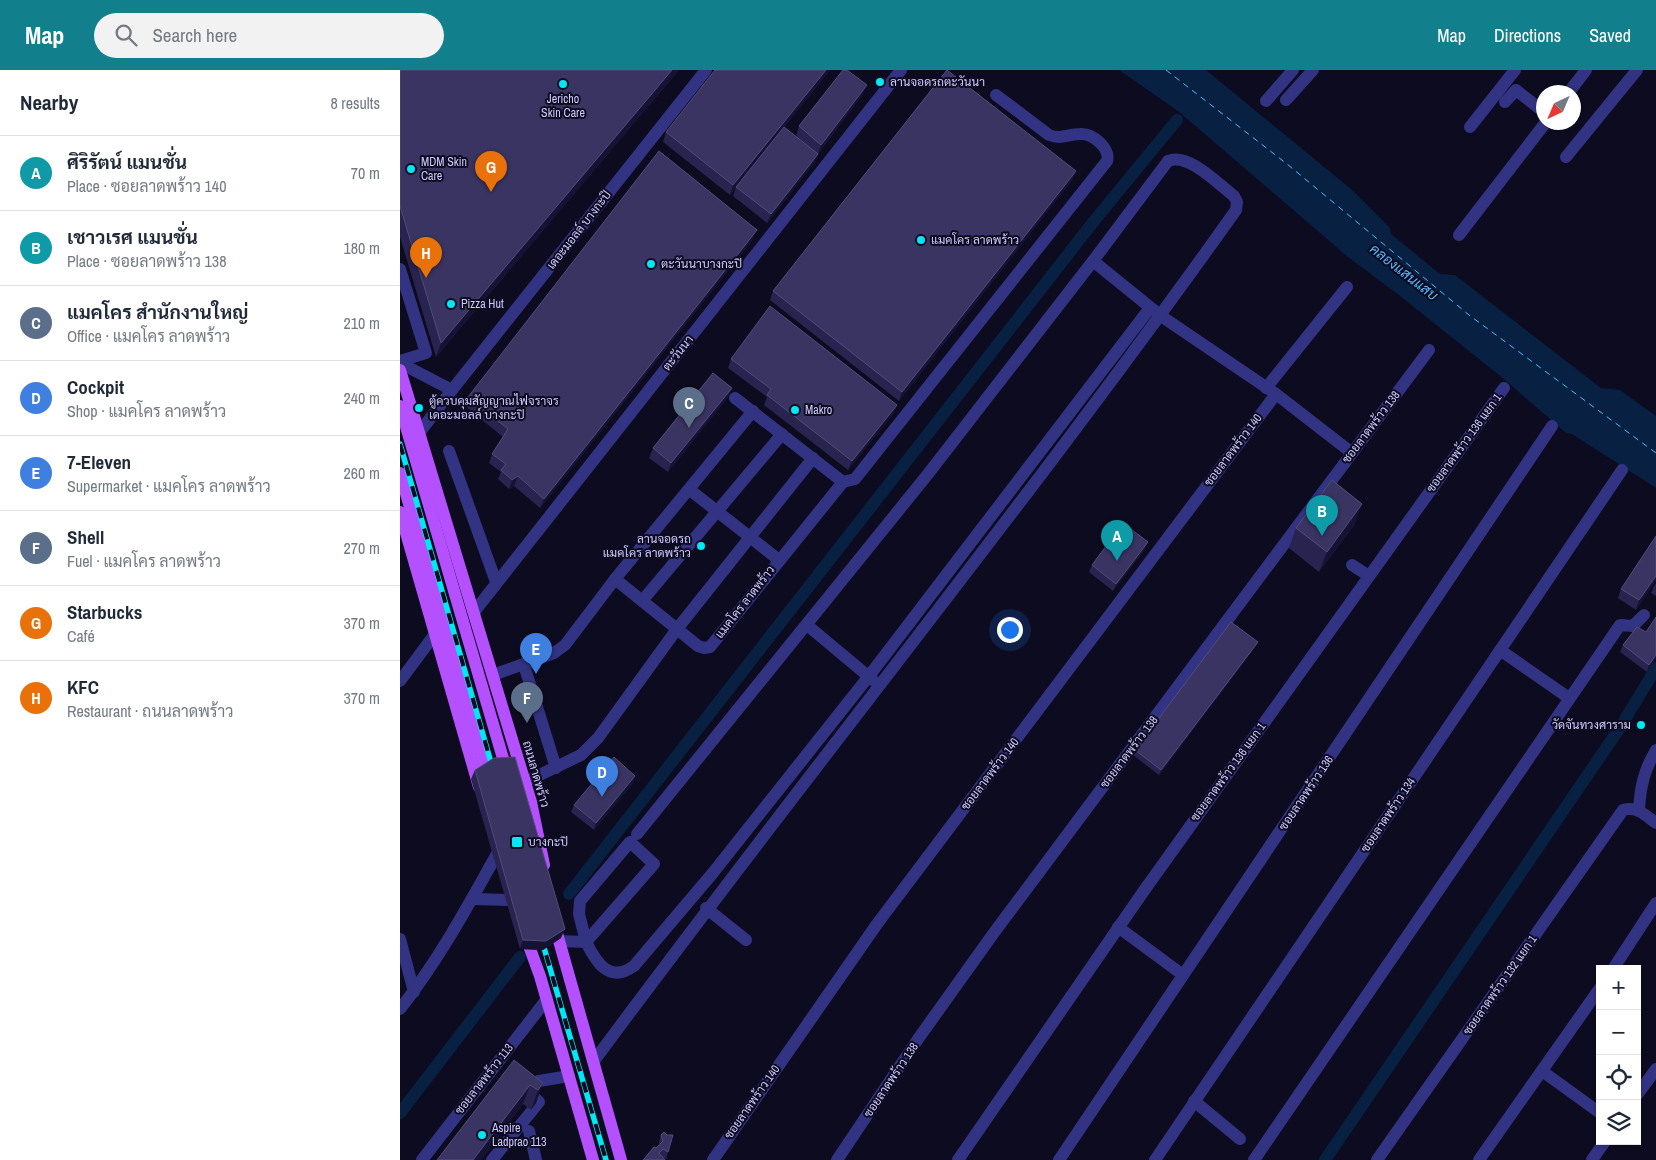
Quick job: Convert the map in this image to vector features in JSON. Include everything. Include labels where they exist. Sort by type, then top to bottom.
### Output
[{"type":"main road","name":"ถนนลาดพร้าว","points":[[400,370],[525,782],[537,828],[542,877],[520,816]]},
{"type":"main road","points":[[400,406],[510,781]]},
{"type":"main road","points":[[400,473],[465,699],[488,797],[403,536],[400,512]]},
{"type":"main road","points":[[503,868],[498,852],[499,837],[511,858]]},
{"type":"main road","points":[[514,885],[518,905]]},
{"type":"main road","points":[[550,909],[621,1160]]},
{"type":"main road","points":[[525,923],[593,1160]]},
{"type":"street","name":"เดอะมอลล์ บางกะปิ","points":[[419,433],[706,70]]},
{"type":"street","name":"ตะวันนา","points":[[474,612],[901,70]]},
{"type":"street","points":[[1266,101],[1293,70]]},
{"type":"street","points":[[1286,100],[1313,70]]},
{"type":"street","points":[[1470,127],[1515,70]]},
{"type":"street","points":[[1574,85],[1586,70]]},
{"type":"street","points":[[1566,157],[1638,70]]},
{"type":"street","points":[[1505,102],[1516,90],[1536,106]]},
{"type":"street","name":"แมคโคร ลาดพร้าว","points":[[615,579],[698,646],[710,647],[843,482],[855,479],[1107,161],[1109,154],[1107,149],[1087,134],[1058,139],[1049,135],[996,95]]},
{"type":"street","points":[[1459,235],[1540,130]]},
{"type":"street","points":[[594,1061],[706,908],[880,686],[1161,316],[1236,210],[1237,202],[1234,196],[1188,161],[1178,158],[1168,161],[1093,261],[807,625],[637,834]]},
{"type":"street","points":[[1093,261],[1150,308],[1271,391],[1352,452]]},
{"type":"street","points":[[400,270],[426,353],[400,362]]},
{"type":"street","name":"ซอยลาดพร้าว 140","points":[[712,1160],[877,924],[1347,287]]},
{"type":"street","points":[[586,942],[654,864],[630,842],[580,901],[579,914],[586,942],[594,958],[604,969],[619,973],[634,966],[712,874],[868,676],[1150,308]]},
{"type":"street","name":"ซอยลาดพร้าว 138","points":[[837,1160],[970,966],[1322,491],[1429,350]]},
{"type":"street","points":[[400,362],[452,390]]},
{"type":"street","name":"ซอยลาดพร้าว 136 แยก 1","points":[[958,1160],[1118,927],[1504,388]]},
{"type":"street","points":[[735,398],[843,482]]},
{"type":"street","points":[[493,675],[554,653],[566,645],[615,579],[753,411]]},
{"type":"street","name":"ซอยลาดพร้าว 136","points":[[1059,1160],[1552,426]]},
{"type":"street","points":[[642,601],[782,434]]},
{"type":"street","points":[[449,452],[496,582]]},
{"type":"street","points":[[525,782],[581,755],[598,738],[677,629],[813,458]]},
{"type":"street","name":"ซอยลาดพร้าว 134","points":[[1155,1160],[1622,470]]},
{"type":"street","points":[[690,490],[779,560]]},
{"type":"street","points":[[1322,491],[1337,503]]},
{"type":"street","points":[[1352,565],[1369,576]]},
{"type":"street","points":[[1254,1160],[1620,625],[1633,626],[1644,615]]},
{"type":"street","points":[[807,625],[880,686]]},
{"type":"street","points":[[400,680],[435,634]]},
{"type":"street","points":[[1500,650],[1569,698]]},
{"type":"street","points":[[524,665],[556,768]]},
{"type":"street","points":[[1656,750],[1644,775],[1640,789],[1640,811],[1656,823]]},
{"type":"street","name":"ซอยลาดพร้าว 132 แยก 1","points":[[1377,1160],[1623,810],[1631,808],[1640,811]]},
{"type":"street","points":[[400,1009],[414,992],[472,899],[498,852]]},
{"type":"street","points":[[472,899],[518,905]]},
{"type":"street","points":[[1616,965],[1656,903]]},
{"type":"street","points":[[706,908],[746,940]]},
{"type":"street","points":[[1118,927],[1183,975]]},
{"type":"street","points":[[400,939],[414,992]]},
{"type":"street","points":[[560,941],[586,942]]},
{"type":"street","points":[[1479,1160],[1596,994]]},
{"type":"street","name":"ซอยลาดพร้าว 113","points":[[422,1160],[546,999]]},
{"type":"street","points":[[1641,1090],[1656,1069]]},
{"type":"street","points":[[1542,1072],[1596,1110]]},
{"type":"street","points":[[529,1092],[539,1081],[569,1076]]},
{"type":"street","points":[[487,1158],[539,1102],[517,1082]]},
{"type":"street","points":[[1194,1101],[1240,1139]]},
{"type":"street","points":[[529,1131],[536,1160]]},
{"type":"street","points":[[1592,1160],[1602,1145]]},
{"type":"water","name":"คลองแสนแสบ","points":[[1119,70],[1206,70],[1351,189],[1390,228],[1391,234],[1440,274],[1455,275],[1601,388],[1620,390],[1656,416],[1656,488],[1572,434],[1566,433],[1504,379],[1348,257],[1178,111]]},
{"type":"building","points":[[400,70],[672,70],[441,343],[400,206]]},
{"type":"building","points":[[715,70],[826,70],[733,185],[666,132]]},
{"type":"building","points":[[843,70],[847,70],[867,85],[821,145],[799,126]]},
{"type":"building","name":"แมคโคร ลาดพร้าว","points":[[947,70],[1076,171],[902,392],[773,291]]},
{"type":"building","points":[[784,127],[818,154],[771,214],[736,187]]},
{"type":"building","points":[[659,151],[757,230],[544,499],[518,476],[512,480],[501,470],[506,464],[492,454],[508,429],[468,397]]},
{"type":"building","points":[[770,306],[897,405],[852,461],[767,395],[771,389],[731,359]]},
{"type":"building","points":[[713,373],[732,388],[671,463],[653,448]]},
{"type":"building","points":[[1332,480],[1362,504],[1327,552],[1296,528]]},
{"type":"building","points":[[1123,523],[1148,542],[1116,584],[1092,565]]},
{"type":"building","points":[[1656,536],[1656,576],[1639,600],[1621,589]]},
{"type":"building","points":[[1656,617],[1656,655],[1649,665],[1623,645],[1637,627],[1646,632]]},
{"type":"building","points":[[1231,622],[1258,642],[1161,770],[1135,750]]},
{"type":"building","name":"บางกะปิ","points":[[515,757],[565,929],[546,941],[523,940],[475,770],[494,758]]},
{"type":"building","points":[[614,757],[635,776],[596,823],[574,805]]},
{"type":"building","name":"Aspire Ladprao 113","points":[[514,1060],[543,1083],[538,1090],[530,1085],[473,1160],[437,1160]]},
{"type":"building","points":[[664,1132],[667,1135],[673,1135],[668,1152],[663,1149],[659,1153],[665,1160],[643,1160],[654,1147],[656,1148],[663,1141],[661,1135]]},
{"type":"waterway","points":[[569,894],[1094,221],[1177,120]]},
{"type":"waterway","points":[[1325,1160],[1621,726],[1656,668]]},
{"type":"waterway","points":[[400,1113],[520,957]]},
{"type":"ferry route","points":[[1166,70],[1287,164],[1469,315],[1656,453]]},
{"type":"railway","points":[[400,444],[494,773]]},
{"type":"railway","points":[[540,934],[606,1160]]},
{"type":"place","name":"ลานจอดรถตะวันนา","points":[[880,82]]},
{"type":"place","name":"Jericho Skin Care","points":[[563,84]]},
{"type":"place","name":"MDM Skin Care","points":[[411,169]]},
{"type":"place","name":"Starbucks","points":[[491,192]]},
{"type":"place","name":"แมคโคร ลาดพร้าว","points":[[921,240]]},
{"type":"place","name":"ตะวันนาบางกะปิ","points":[[651,264]]},
{"type":"place","name":"KFC","points":[[426,278]]},
{"type":"place","name":"Pizza Hut","points":[[451,304]]},
{"type":"place","name":"ตู้ควบคุมสัญญาณไฟจราจร เดอะมอลล์ บางกะปิ","points":[[419,408]]},
{"type":"place","name":"Makro","points":[[795,410]]},
{"type":"place","name":"แมคโคร สำนักงานใหญ่","points":[[689,428]]},
{"type":"place","name":"เชาวเรศ แมนชั่น","points":[[1322,536]]},
{"type":"place","name":"ลานจอดรถ แมคโคร ลาดพร้าว","points":[[701,546]]},
{"type":"place","name":"ศิริรัตน์ แมนชั่น","points":[[1117,561]]},
{"type":"place","name":"7-Eleven","points":[[536,674]]},
{"type":"place","name":"Shell","points":[[527,723]]},
{"type":"place","name":"วัดจันทวงศาราม","points":[[1641,725]]},
{"type":"place","name":"Cockpit","points":[[602,797]]},
{"type":"place","name":"บางกะปิ","points":[[517,842]]},
{"type":"place","name":"Aspire Ladprao 113","points":[[482,1135]]}]
